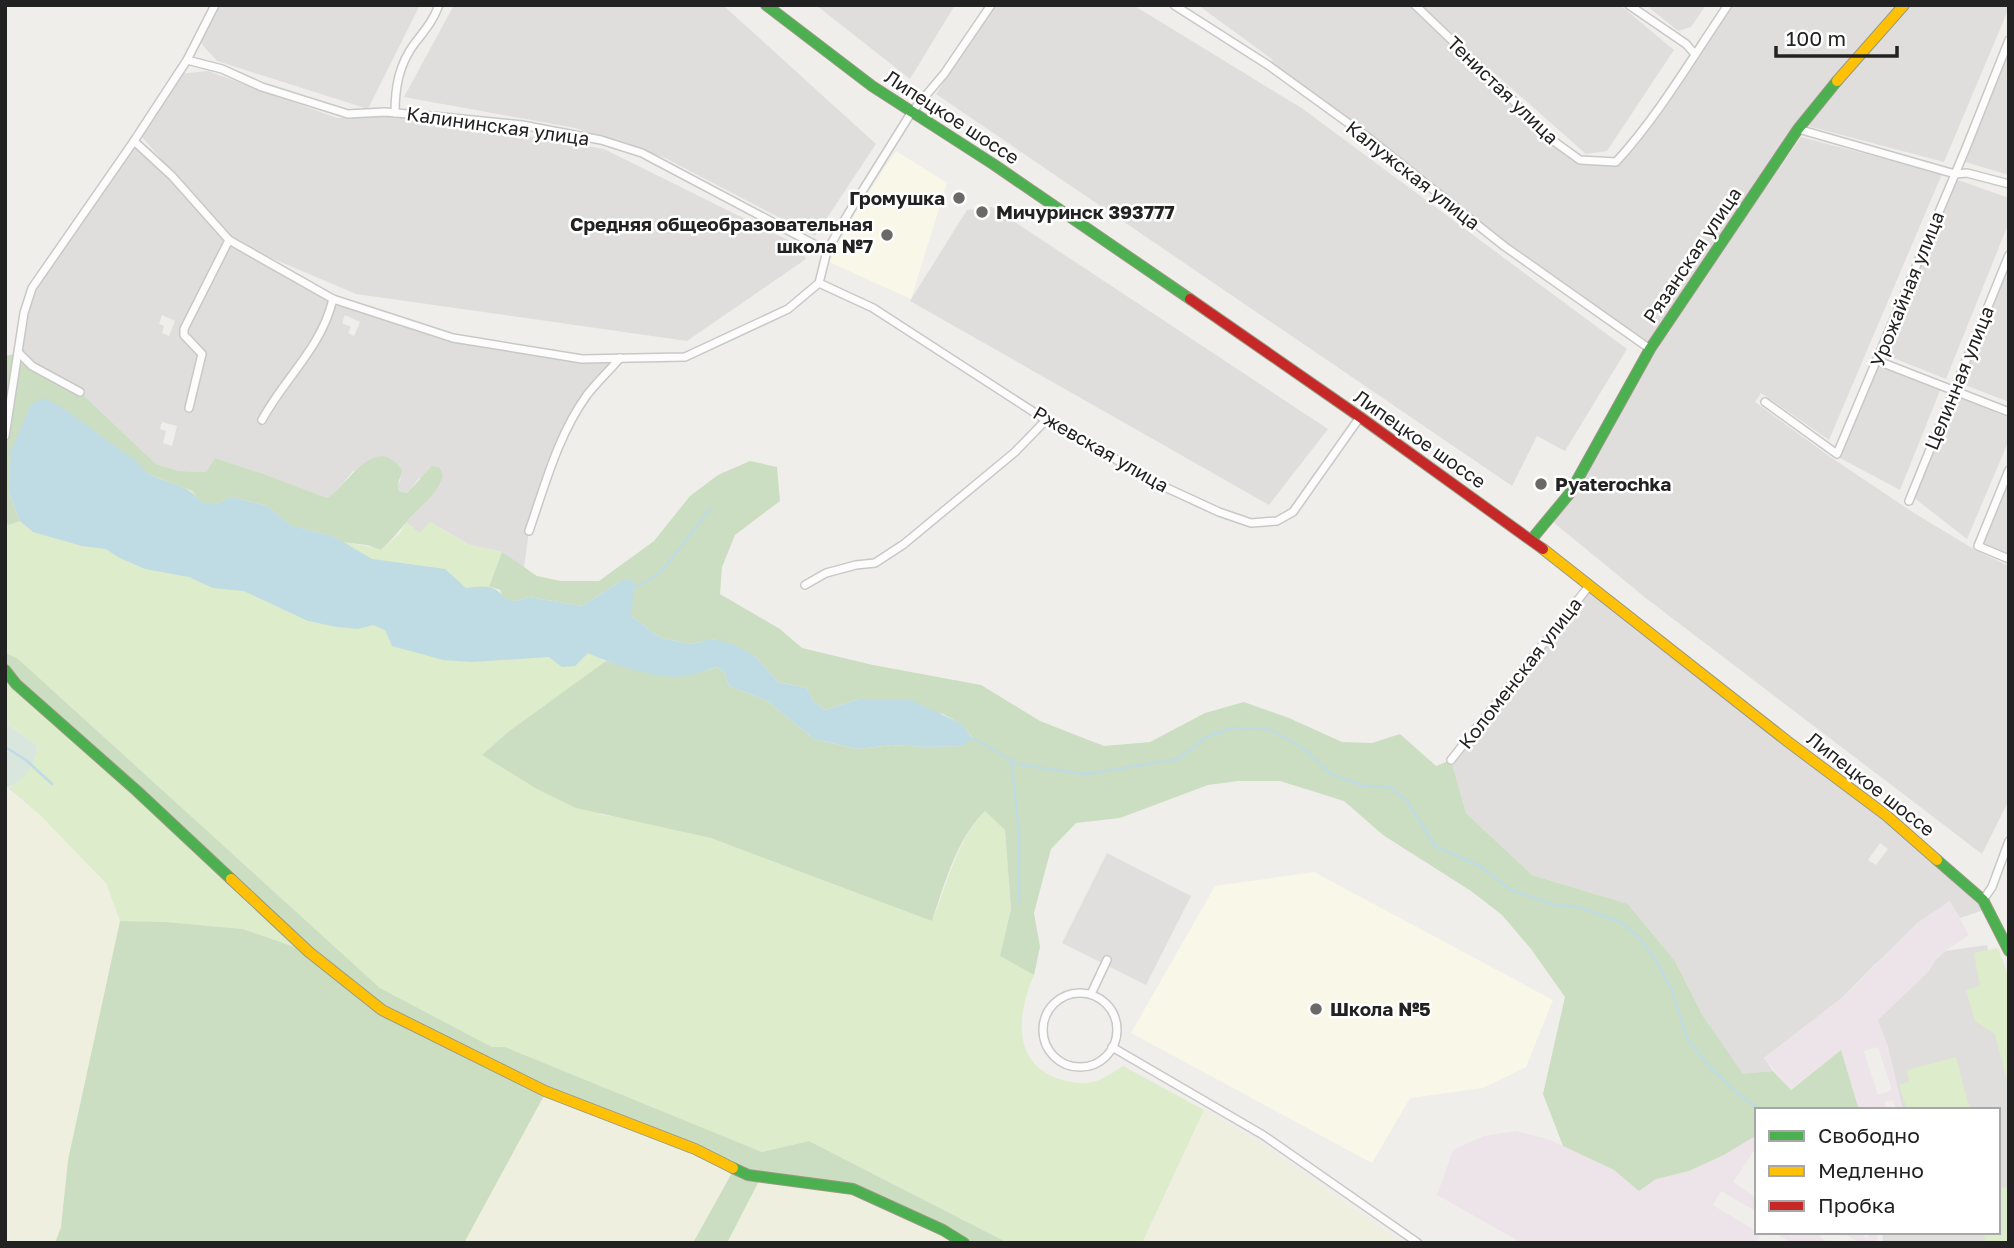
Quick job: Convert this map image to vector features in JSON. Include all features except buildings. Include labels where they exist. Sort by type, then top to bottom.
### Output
[{"type":"street","points":[[5,436],[24,313],[32,288],[187,60],[215,5]]},
{"type":"street","name":"Калининская улица","points":[[395,113],[395,92],[400,70],[413,45],[432,24],[439,5]]},
{"type":"street","name":"Липецкое шоссе","points":[[766,5],[911,113],[993,164],[1531,540],[1887,816],[1983,900],[2009,951]]},
{"type":"street","points":[[134,141],[172,176],[229,240],[333,299],[453,338],[582,359],[685,357],[788,309],[819,283],[827,251],[911,113],[944,75],[991,5]]},
{"type":"street","name":"Калужская улица","points":[[1174,5],[1279,73],[1366,136],[1504,246],[1650,349]]},
{"type":"street","name":"Тенистая улица","points":[[1415,5],[1506,92],[1541,132],[1580,160],[1616,162],[1631,146],[1728,5]]},
{"type":"street","points":[[1629,5],[1686,44],[1694,53]]},
{"type":"street","name":"Рязанская улица","points":[[1531,540],[1570,493],[1650,349],[1798,130],[1866,46],[1905,5]]},
{"type":"street","name":"Урожайная улица","points":[[1765,402],[1837,454],[1878,361],[2009,40]]},
{"type":"street","name":"Калининская улица","points":[[187,60],[222,69],[261,88],[348,114],[395,113],[522,125],[601,140],[642,153],[827,251]]},
{"type":"street","points":[[1798,130],[1955,174],[1968,173],[2009,184]]},
{"type":"street","points":[[189,408],[202,354],[184,335],[184,330],[229,240]]},
{"type":"street","name":"Целинная улица","points":[[1909,502],[2009,255]]},
{"type":"street","name":"Ржевская улица","points":[[819,283],[873,308],[1046,420],[1143,477],[1219,512],[1251,523],[1278,521],[1293,512],[1360,418]]},
{"type":"street","points":[[261,420],[317,341],[328,321],[333,299]]},
{"type":"street","points":[[19,353],[32,366],[80,393]]},
{"type":"street","points":[[529,531],[549,470],[567,431],[588,395],[620,358]]},
{"type":"street","points":[[1878,361],[2009,412]]},
{"type":"street","points":[[805,585],[826,573],[875,563],[904,544],[1015,452],[1046,420]]},
{"type":"street","points":[[2009,470],[1978,546],[2009,559]]},
{"type":"street","name":"Коломенская улица","points":[[1451,760],[1589,586]]},
{"type":"street","points":[[5,670],[16,684],[137,791],[309,952],[383,1010],[545,1091],[695,1149],[748,1175],[853,1189],[943,1230],[964,1243]]},
{"type":"street","points":[[1983,900],[2005,858],[2009,841]]},
{"type":"street","points":[[1091,994],[1107,960]]},
{"type":"street","points":[[1069,994],[1091,994],[1102,1000],[1114,1016],[1117,1028],[1112,1047],[1098,1062],[1079,1067],[1059,1060],[1046,1045],[1043,1025],[1052,1006],[1069,994]]},
{"type":"street","points":[[1112,1047],[1263,1135],[1418,1243]]},
{"type":"shaded area","points":[[216,5],[420,5],[368,109],[217,61],[197,39]]},
{"type":"shaded area","points":[[454,5],[723,5],[876,144],[815,236],[665,158],[575,128],[404,97]]},
{"type":"shaded area","points":[[816,5],[955,5],[910,79]]},
{"type":"shaded area","points":[[994,5],[1133,5],[1303,109],[1627,349],[1565,451],[1537,436],[1512,486],[936,94]]},
{"type":"shaded area","points":[[1198,5],[1415,5],[1506,92],[1525,114],[1576,157],[1580,160],[1615,162],[1631,146],[1728,5],[2009,5],[2009,8],[1944,162],[1804,125],[1896,14],[1798,129],[1650,349],[1504,246],[1366,136],[1268,65],[1273,60]]},
{"type":"shaded area","points":[[1417,5],[1620,5],[1674,50],[1607,151],[1586,154]]},
{"type":"shaded area","points":[[1646,5],[1706,5],[1691,27],[1678,31]]},
{"type":"shaded area","points":[[2009,49],[2009,175],[1962,161]]},
{"type":"shaded area","points":[[208,71],[337,118],[398,114],[604,149],[800,246],[806,259],[687,341],[356,294],[236,243],[333,299],[453,338],[582,359],[620,358],[588,395],[567,431],[529,531],[524,568],[502,552],[470,545],[430,522],[420,534],[406,522],[420,507],[420,477],[407,493],[399,491],[398,484],[401,479],[353,471],[333,496],[327,498],[215,458],[206,472],[179,471],[156,464],[80,392],[32,366],[19,353],[32,288],[134,141],[219,227],[142,137],[179,74]],"holes":[[[162,315],[175,321],[169,336],[162,333],[164,326],[159,324]],[[345,315],[360,322],[354,336],[348,333],[351,327],[342,323]],[[162,422],[177,426],[172,446],[163,443],[166,431],[160,429]]]},
{"type":"shaded area","points":[[1801,137],[1942,174],[1829,440],[1761,393],[1755,402],[1914,513],[1977,551],[2009,566],[2009,800],[1982,854],[1647,599],[1553,522],[1649,355]]},
{"type":"shaded area","name":"Средняя общеобразовательная школа №7","points":[[896,151],[947,183],[911,299],[829,262],[858,208]]},
{"type":"shaded area","points":[[1955,179],[2009,198],[2009,222],[1946,379],[1886,355]]},
{"type":"shaded area","points":[[992,207],[1328,429],[1269,505],[910,301],[967,210]]},
{"type":"shaded area","points":[[2009,261],[2009,402],[1960,383]]},
{"type":"shaded area","points":[[1879,362],[1941,388],[1900,490],[1840,458]]},
{"type":"shaded area","points":[[1954,395],[2009,418],[2009,440],[1967,539],[1913,497]]},
{"type":"shaded area","points":[[2009,473],[2009,555],[1980,544]]},
{"type":"shaded area","points":[[1589,586],[1887,816],[1987,909],[1960,918],[1949,901],[1874,965],[1843,997],[1764,1058],[1773,1071],[1743,1075],[1703,1016],[1675,961],[1628,904],[1532,875],[1466,813],[1451,760]],"holes":[[[1880,843],[1888,849],[1876,865],[1868,860]]]},
{"type":"shaded area","points":[[5,723],[37,745],[35,759],[28,772],[18,782],[5,788]]},
{"type":"shaded area","points":[[1107,853],[1191,896],[1146,985],[1062,943]]},
{"type":"shaded area","points":[[1314,872],[1553,1000],[1526,1067],[1483,1088],[1410,1098],[1372,1163],[1131,1033],[1215,886]]},
{"type":"shaded area","points":[[1950,901],[1969,935],[1938,956],[1928,972],[1878,1020],[1888,1046],[1903,1108],[1895,1108],[1893,1100],[1885,1102],[1886,1108],[1858,1108],[1841,1050],[1790,1090],[1764,1058],[1843,997],[1917,923]],"holes":[[[1878,1047],[1892,1090],[1878,1095],[1864,1051]]]},
{"type":"shaded area","points":[[1987,945],[2009,1048],[2009,1243],[1883,1243],[1882,1234],[2000,1234],[2000,1108],[1898,1108],[1870,1021],[1945,951]]},
{"type":"shaded area","points":[[1516,1131],[1550,1140],[1614,1170],[1639,1191],[1656,1178],[1689,1171],[1724,1155],[1755,1136],[1755,1149],[1733,1182],[1755,1197],[1755,1211],[1721,1191],[1713,1205],[1755,1230],[1755,1234],[1761,1234],[1757,1241],[1759,1243],[1522,1243],[1437,1195],[1453,1150],[1484,1136]]},
{"type":"shaded area","points":[[1776,1234],[1822,1234],[1820,1237],[1829,1243],[1791,1243]]},
{"type":"shaded area","points":[[1846,1234],[1861,1234],[1867,1238],[1870,1234],[1878,1234],[1877,1243],[1859,1243]]},
{"type":"green space","points":[[19,353],[32,366],[80,392],[156,464],[179,471],[206,472],[215,458],[327,498],[361,466],[381,456],[392,459],[402,470],[399,491],[407,493],[432,466],[439,467],[443,475],[433,495],[381,550],[343,542],[333,536],[292,526],[267,506],[231,497],[216,504],[200,502],[193,491],[146,473],[136,461],[122,453],[9,493],[20,521],[8,525],[5,523],[5,356]]},
{"type":"green space","points":[[122,453],[351,543],[381,550],[400,533],[406,522],[420,533],[430,522],[470,545],[502,552],[489,585],[606,662],[508,732],[482,755],[603,815],[637,820],[711,838],[932,921],[960,849],[985,811],[1005,830],[1011,909],[1000,956],[1034,975],[1022,1019],[1022,1034],[1031,1060],[1041,1070],[1056,1078],[1078,1083],[1099,1080],[1123,1066],[1204,1110],[1142,1243],[1008,1243],[809,1141],[762,1152],[505,1047],[492,1047],[380,988],[17,658],[5,653],[5,523],[8,525]]},
{"type":"green space","points":[[750,461],[777,467],[780,501],[735,535],[722,567],[720,594],[780,629],[802,648],[873,665],[981,685],[1040,721],[1104,746],[1150,742],[1205,713],[1244,702],[1289,718],[1342,742],[1372,743],[1400,734],[1436,766],[1451,760],[1466,813],[1532,875],[1628,904],[1675,961],[1703,1016],[1743,1074],[1773,1071],[1791,1090],[1841,1050],[1858,1108],[1755,1108],[1755,1136],[1724,1155],[1689,1171],[1656,1179],[1639,1191],[1614,1170],[1563,1146],[1543,1094],[1565,997],[1531,949],[1502,915],[1471,891],[1383,835],[1344,801],[1280,781],[1238,781],[1208,785],[1120,818],[1076,823],[1051,849],[1034,913],[1040,947],[1034,975],[1000,956],[1011,909],[1005,830],[985,811],[966,835],[959,849],[932,921],[711,838],[576,808],[537,789],[482,755],[508,732],[606,661],[665,676],[690,675],[718,667],[725,673],[729,686],[766,700],[814,739],[858,749],[892,745],[964,746],[972,737],[961,724],[943,714],[859,699],[825,710],[813,701],[807,688],[778,682],[756,657],[713,639],[691,644],[661,638],[631,616],[621,581],[582,606],[529,597],[516,601],[504,599],[500,590],[489,586],[502,552],[537,576],[561,581],[599,581],[654,541],[690,496],[718,475]]},
{"type":"green space","points":[[5,653],[17,658],[380,988],[492,1047],[505,1047],[762,1152],[809,1141],[1008,1243],[964,1243],[853,1189],[761,1177],[727,1243],[693,1243],[734,1169],[546,1092],[464,1243],[55,1243],[61,1227],[68,1160],[120,921],[243,929],[306,951],[5,670]]},
{"type":"green space","points":[[5,670],[309,952],[243,929],[120,921],[106,883],[39,814],[8,788],[28,770],[37,745],[5,723]]},
{"type":"green space","points":[[5,788],[39,814],[106,883],[120,921],[68,1160],[61,1227],[55,1243],[5,1243]]},
{"type":"green space","points":[[1998,948],[2009,978],[2009,1088],[1995,1034],[1975,1021],[1966,990],[1980,986],[1974,953]]},
{"type":"green space","points":[[1956,1057],[1969,1108],[1906,1108],[1899,1085],[1909,1082],[1907,1070]]},
{"type":"green space","points":[[545,1091],[735,1168],[693,1243],[464,1243]]},
{"type":"green space","points":[[1204,1110],[1259,1142],[1402,1243],[1142,1243]]},
{"type":"green space","points":[[760,1177],[853,1189],[964,1243],[727,1243]]},
{"type":"green space","points":[[2007,1187],[2009,1243],[1985,1243],[1984,1234],[2000,1234],[2000,1188]]},
{"type":"water","points":[[44,398],[79,419],[136,461],[147,473],[190,491],[201,502],[216,504],[231,497],[267,506],[292,526],[333,536],[372,559],[445,569],[466,588],[492,588],[505,599],[516,601],[529,597],[582,606],[621,581],[629,579],[635,583],[631,616],[661,638],[691,644],[712,639],[734,644],[756,657],[778,682],[807,688],[813,701],[825,710],[859,699],[909,699],[962,724],[972,738],[964,746],[892,745],[858,749],[814,739],[766,700],[729,686],[725,673],[718,667],[679,677],[624,667],[588,653],[575,666],[562,667],[549,657],[472,662],[443,660],[392,646],[385,630],[373,625],[358,629],[308,621],[244,591],[213,588],[189,577],[145,569],[106,549],[82,546],[33,532],[20,521],[9,493],[11,451],[31,404]]},
{"type":"waterway","points":[[5,449],[11,451]]},
{"type":"waterway","points":[[636,588],[660,573],[711,508]]},
{"type":"waterway","points":[[972,738],[1021,765],[1086,774],[1178,759],[1205,738],[1231,728],[1269,729],[1303,748],[1331,774],[1365,786],[1390,787],[1407,801],[1435,846],[1480,866],[1511,890],[1554,905],[1578,907],[1620,922],[1637,935],[1655,959],[1672,990],[1687,1038],[1710,1067],[1757,1108]]},
{"type":"waterway","points":[[5,747],[26,760],[52,784]]},
{"type":"waterway","points":[[1011,760],[1019,830],[1019,903]]},
{"type":"traffic: fast","points":[[766,5],[872,86],[993,164],[1190,299]]},
{"type":"traffic: fast","points":[[1531,540],[1570,493],[1650,349],[1798,129],[1837,81]]},
{"type":"traffic: fast","points":[[5,670],[16,684],[231,879]]},
{"type":"traffic: fast","points":[[1937,860],[1983,900],[2009,951]]},
{"type":"traffic: fast","points":[[733,1168],[748,1175],[853,1189],[943,1230],[964,1243]]},
{"type":"traffic: slow","points":[[1837,81],[1904,5]]},
{"type":"traffic: slow","points":[[1543,549],[1887,816],[1937,860]]},
{"type":"traffic: slow","points":[[231,879],[309,952],[382,1010],[545,1091],[695,1149],[733,1168]]},
{"type":"traffic: jam","points":[[1190,299],[1543,549]]},
{"type":"place","name":"Громушка","points":[[959,198]]},
{"type":"place","name":"Мичуринск 393777","points":[[982,212]]},
{"type":"place","name":"Средняя общеобразовательная школа №7","points":[[887,235]]},
{"type":"place","name":"Pyaterochka","points":[[1541,484]]},
{"type":"place","name":"Школа №5","points":[[1316,1009]]}]
